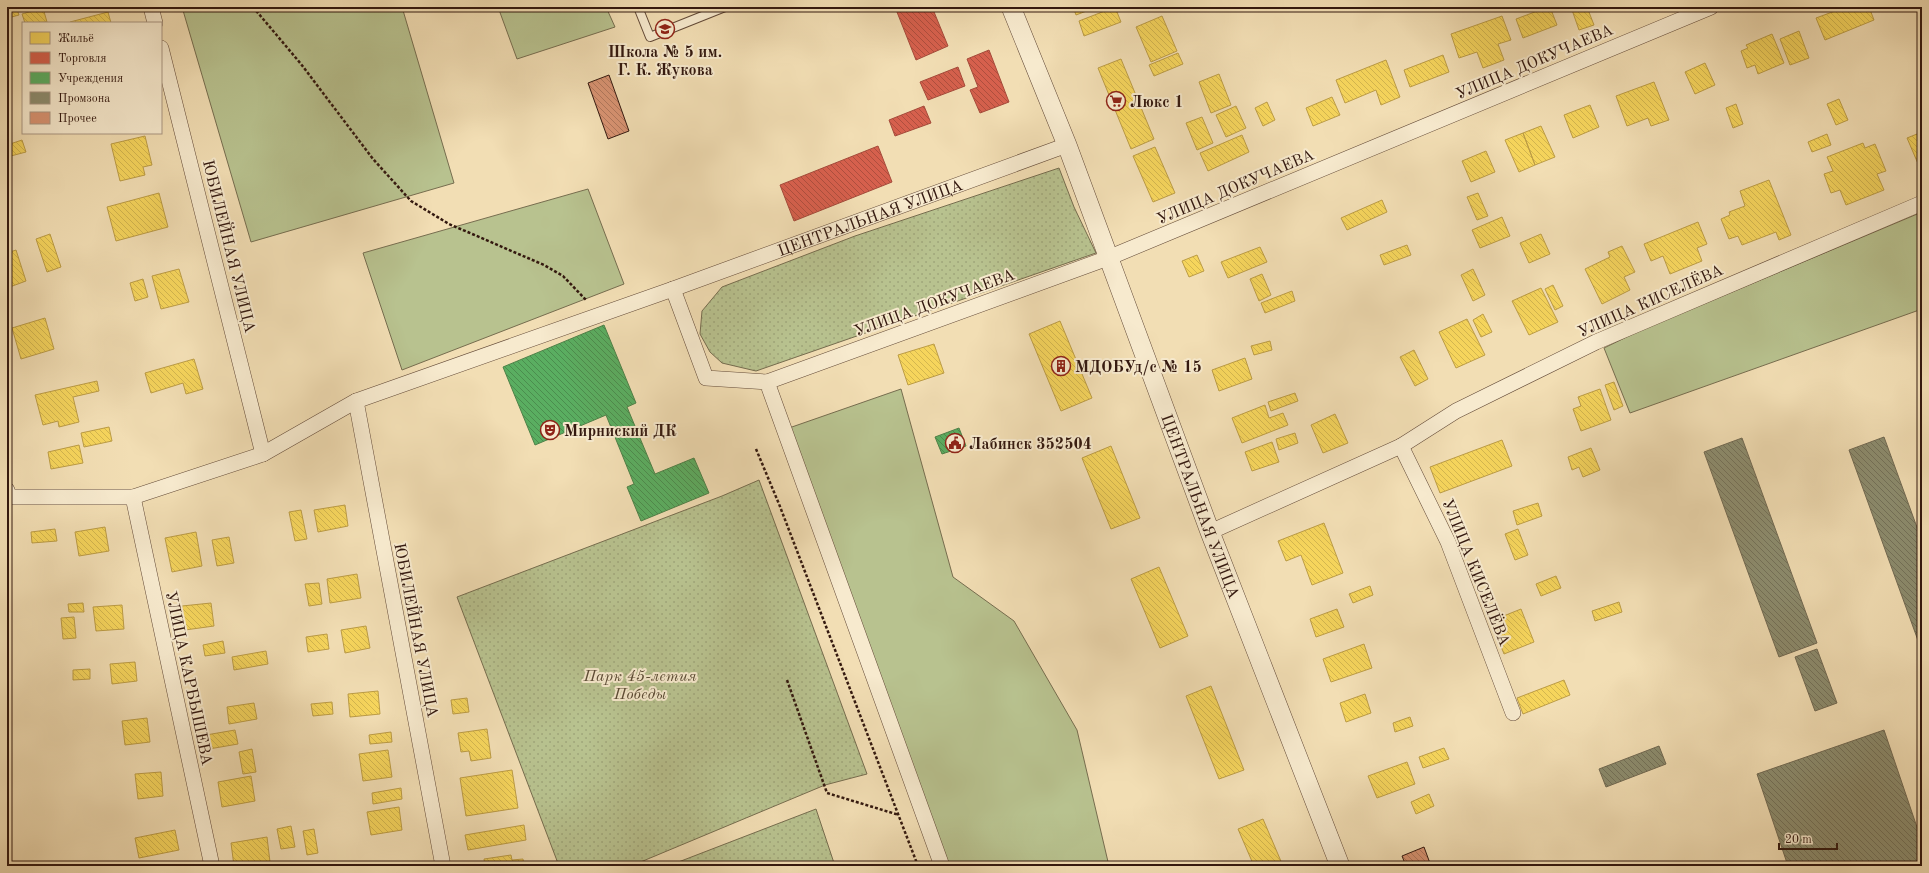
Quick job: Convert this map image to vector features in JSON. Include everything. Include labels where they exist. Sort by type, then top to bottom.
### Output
[{"type":"street","points":[[151,7],[155,22]]},
{"type":"street","name":"ЦЕНТРАЛЬНАЯ УЛИЦА","points":[[1012,7],[1067,145],[1210,532],[1340,866]]},
{"type":"street","name":"УЛИЦА ДОКУЧАЕВА","points":[[767,382],[1108,258],[1711,7]]},
{"type":"street","name":"ЮБИЛЕЙНАЯ УЛИЦА","points":[[162,52],[263,454]]},
{"type":"street","name":"ЦЕНТРАЛЬНАЯ УЛИЦА","points":[[8,493],[133,497],[263,454],[356,401],[673,289],[1067,145]]},
{"type":"street","name":"УЛИЦА КИСЕЛЁВА","points":[[1210,532],[1401,446],[1456,411],[1596,342],[1922,203]]},
{"type":"street","points":[[673,289],[706,378],[767,382],[942,866]]},
{"type":"street","name":"ЮБИЛЕЙНАЯ УЛИЦА","points":[[356,401],[443,866]]},
{"type":"street","name":"УЛИЦА КИСЕЛЁВА","points":[[1401,446],[1448,542],[1513,713]]},
{"type":"street","name":"УЛИЦА КАРБЫШЕВА","points":[[133,497],[212,866]]},
{"type":"lane","points":[[638,7],[650,37],[725,7]]},
{"type":"path","points":[[253,7],[301,64],[373,159],[411,201],[449,224],[544,265],[563,276],[600,314]]},
{"type":"path","points":[[756,449],[785,519],[918,866]]},
{"type":"path","points":[[787,680],[827,793],[899,816]]},
{"type":"green space","points":[[182,7],[402,7],[454,183],[251,242]]},
{"type":"green space","points":[[498,7],[606,7],[615,27],[517,59]]},
{"type":"green space","points":[[1059,168],[1074,207],[1096,253],[756,371],[722,363],[710,352],[700,334],[702,311],[722,287],[855,236]]},
{"type":"green space","points":[[588,189],[624,284],[402,370],[363,253]]},
{"type":"green space","points":[[1922,212],[1922,309],[1630,413],[1604,348],[1639,331]]},
{"type":"green space","points":[[901,389],[953,577],[1014,621],[1077,730],[1109,866],[949,866],[789,428]]},
{"type":"green space","name":"Парк 45-летия Победы","points":[[759,480],[867,774],[825,785],[631,866],[559,866],[457,597],[722,496]]},
{"type":"green space","points":[[816,809],[835,866],[668,866]]},
{"type":"building: Жильё","points":[[7,7],[16,7],[19,15],[8,18]]},
{"type":"building: Жильё","points":[[1073,7],[1097,7],[1076,15]]},
{"type":"building: Жильё","points":[[1115,7],[1121,22],[1084,36],[1079,21]]},
{"type":"building: Жильё","points":[[1550,7],[1557,25],[1523,38],[1516,19]]},
{"type":"building: Жильё","points":[[1571,7],[1587,7],[1594,25],[1579,30]]},
{"type":"building: Жильё","points":[[1846,7],[1869,7],[1874,20],[1825,40],[1816,18]]},
{"type":"building: Жильё","points":[[43,8],[47,22],[25,22],[22,14]]},
{"type":"building: Жильё","points":[[108,12],[111,22],[70,22]]},
{"type":"building: Жильё","points":[[1162,16],[1177,51],[1151,62],[1136,27]]},
{"type":"building: Жильё","points":[[1502,16],[1511,40],[1498,44],[1504,60],[1483,68],[1477,52],[1459,58],[1451,34]]},
{"type":"building: Жильё","points":[[1799,31],[1809,58],[1790,65],[1780,39]]},
{"type":"building: Жильё","points":[[1772,34],[1784,63],[1758,74],[1755,65],[1747,68],[1741,51],[1748,48],[1746,45]]},
{"type":"building: Жильё","points":[[1178,53],[1183,64],[1154,76],[1149,65]]},
{"type":"building: Жильё","points":[[1443,55],[1449,72],[1410,87],[1404,70]]},
{"type":"building: Жильё","points":[[1121,59],[1154,139],[1131,149],[1098,68]]},
{"type":"building: Жильё","points":[[1386,60],[1400,97],[1381,105],[1376,90],[1345,103],[1336,80]]},
{"type":"building: Жильё","points":[[1705,63],[1715,85],[1695,94],[1685,72]]},
{"type":"building: Жильё","points":[[1219,74],[1231,105],[1211,113],[1199,82]]},
{"type":"building: Жильё","points":[[1654,82],[1669,120],[1651,126],[1648,118],[1627,126],[1616,96]]},
{"type":"building: Жильё","points":[[1332,97],[1340,115],[1313,126],[1306,108]]},
{"type":"building: Жильё","points":[[1839,99],[1848,120],[1836,125],[1827,104]]},
{"type":"building: Жильё","points":[[1267,102],[1275,120],[1263,126],[1255,108]]},
{"type":"building: Жильё","points":[[1736,104],[1743,124],[1733,128],[1726,108]]},
{"type":"building: Жильё","points":[[1590,105],[1599,127],[1573,138],[1564,115]]},
{"type":"building: Жильё","points":[[1236,106],[1246,128],[1226,137],[1216,115]]},
{"type":"building: Жильё","points":[[1202,117],[1213,143],[1197,150],[1186,123]]},
{"type":"building: Жильё","points":[[1541,126],[1555,157],[1535,165],[1523,133]]},
{"type":"building: Жильё","points":[[1922,132],[1922,173],[1907,138]]},
{"type":"building: Жильё","points":[[1523,133],[1535,165],[1519,172],[1505,140]]},
{"type":"building: Жильё","points":[[1827,134],[1831,145],[1812,152],[1808,142]]},
{"type":"building: Жильё","points":[[1242,135],[1249,152],[1208,171],[1200,153]]},
{"type":"building: Жильё","points":[[145,136],[152,165],[143,167],[145,175],[120,181],[111,144]]},
{"type":"building: Жильё","points":[[22,140],[26,152],[7,157],[7,145]]},
{"type":"building: Жильё","points":[[1863,143],[1865,148],[1875,144],[1886,171],[1877,174],[1884,190],[1846,205],[1840,190],[1831,193],[1824,174],[1833,171],[1827,157]]},
{"type":"building: Жильё","points":[[1155,147],[1175,193],[1153,202],[1133,156]]},
{"type":"building: Жильё","points":[[1486,151],[1495,172],[1471,182],[1462,161]]},
{"type":"building: Жильё","points":[[1769,180],[1791,235],[1779,240],[1776,232],[1742,245],[1738,236],[1729,239],[1721,219],[1730,215],[1729,212],[1745,206],[1740,191]]},
{"type":"building: Жильё","points":[[159,193],[168,227],[116,241],[107,207]]},
{"type":"building: Жильё","points":[[1478,193],[1488,216],[1477,220],[1467,197]]},
{"type":"building: Жильё","points":[[1382,200],[1387,212],[1347,230],[1341,218]]},
{"type":"building: Жильё","points":[[1502,217],[1510,236],[1480,248],[1472,230]]},
{"type":"building: Жильё","points":[[1698,222],[1707,244],[1697,248],[1702,261],[1670,274],[1663,256],[1651,261],[1644,244]]},
{"type":"building: Жильё","points":[[50,234],[61,267],[47,272],[36,239]]},
{"type":"building: Жильё","points":[[1541,234],[1550,254],[1529,263],[1520,243]]},
{"type":"building: Жильё","points":[[1407,245],[1411,255],[1384,265],[1380,255]]},
{"type":"building: Жильё","points":[[1622,246],[1635,272],[1624,277],[1630,290],[1602,304],[1585,269],[1610,257],[1608,252]]},
{"type":"building: Жильё","points":[[1260,247],[1267,262],[1228,278],[1221,262]]},
{"type":"building: Жильё","points":[[16,250],[26,281],[7,288],[7,253]]},
{"type":"building: Жильё","points":[[1197,255],[1204,271],[1189,277],[1182,261]]},
{"type":"building: Жильё","points":[[179,269],[189,302],[161,309],[152,276]]},
{"type":"building: Жильё","points":[[1473,269],[1485,295],[1473,301],[1461,275]]},
{"type":"building: Жильё","points":[[1262,274],[1271,295],[1259,301],[1250,279]]},
{"type":"building: Жильё","points":[[143,279],[148,297],[135,301],[130,283]]},
{"type":"building: Жильё","points":[[1553,285],[1563,306],[1555,310],[1545,289]]},
{"type":"building: Жильё","points":[[1541,288],[1558,322],[1529,335],[1512,301]]},
{"type":"building: Жильё","points":[[1292,291],[1295,301],[1265,313],[1261,303]]},
{"type":"building: Жильё","points":[[1483,314],[1492,332],[1481,337],[1473,320]]},
{"type":"building: Жильё","points":[[45,318],[54,349],[21,359],[12,328]]},
{"type":"building: Жильё","points":[[1467,319],[1485,355],[1456,368],[1439,332]]},
{"type":"building: Жильё","name":"МДОБУд/с № 15","points":[[1060,321],[1092,398],[1061,411],[1029,334]]},
{"type":"building: Жильё","points":[[1270,341],[1272,350],[1254,355],[1251,346]]},
{"type":"building: Жильё","points":[[934,344],[944,373],[908,385],[898,355]]},
{"type":"building: Жильё","points":[[1414,350],[1428,379],[1415,386],[1400,357]]},
{"type":"building: Жильё","points":[[1245,358],[1252,379],[1219,391],[1212,370]]},
{"type":"building: Жильё","points":[[194,359],[203,389],[186,394],[183,383],[151,393],[145,373]]},
{"type":"building: Жильё","points":[[97,381],[99,391],[73,397],[79,422],[59,427],[58,421],[43,425],[35,395]]},
{"type":"building: Жильё","points":[[1614,382],[1623,406],[1614,410],[1605,385]]},
{"type":"building: Жильё","points":[[1600,389],[1611,420],[1581,431],[1573,409],[1581,406],[1578,397]]},
{"type":"building: Жильё","points":[[1295,393],[1298,401],[1271,411],[1268,402]]},
{"type":"building: Жильё","points":[[1265,405],[1269,418],[1283,413],[1288,425],[1242,443],[1232,418]]},
{"type":"building: Жильё","points":[[1335,414],[1348,443],[1323,453],[1311,425]]},
{"type":"building: Жильё","points":[[109,427],[112,441],[84,447],[81,433]]},
{"type":"building: Жильё","points":[[1295,433],[1298,443],[1279,450],[1276,439]]},
{"type":"building: Жильё","points":[[1502,440],[1512,466],[1440,493],[1430,467]]},
{"type":"building: Жильё","points":[[1272,442],[1279,462],[1252,471],[1245,452]]},
{"type":"building: Жильё","points":[[79,445],[83,463],[51,469],[48,452]]},
{"type":"building: Жильё","points":[[1111,446],[1140,518],[1111,529],[1082,458]]},
{"type":"building: Жильё","points":[[1591,448],[1600,470],[1583,477],[1579,467],[1572,470],[1568,457]]},
{"type":"building: Жильё","points":[[1538,503],[1542,516],[1517,525],[1513,511]]},
{"type":"building: Жильё","points":[[345,505],[348,526],[318,532],[314,510]]},
{"type":"building: Жильё","points":[[301,510],[307,539],[295,541],[289,512]]},
{"type":"building: Жильё","points":[[1324,523],[1343,573],[1312,585],[1301,555],[1286,561],[1278,541]]},
{"type":"building: Жильё","points":[[105,527],[109,551],[79,556],[75,532]]},
{"type":"building: Жильё","points":[[55,529],[57,541],[32,543],[31,532]]},
{"type":"building: Жильё","points":[[1518,529],[1528,555],[1515,560],[1505,534]]},
{"type":"building: Жильё","points":[[196,532],[202,566],[172,572],[165,538]]},
{"type":"building: Жильё","points":[[229,537],[234,563],[217,566],[212,540]]},
{"type":"building: Жильё","points":[[1159,567],[1188,636],[1160,648],[1131,579]]},
{"type":"building: Жильё","points":[[357,574],[361,598],[330,603],[327,579]]},
{"type":"building: Жильё","points":[[1556,576],[1561,588],[1541,596],[1536,584]]},
{"type":"building: Жильё","points":[[319,583],[322,604],[309,606],[305,584]]},
{"type":"building: Жильё","points":[[1370,586],[1373,595],[1353,603],[1349,594]]},
{"type":"building: Жильё","points":[[1619,602],[1622,612],[1595,621],[1592,611]]},
{"type":"building: Жильё","points":[[83,603],[84,612],[69,612],[68,604]]},
{"type":"building: Жильё","points":[[211,603],[214,626],[185,630],[182,606]]},
{"type":"building: Жильё","points":[[122,605],[124,629],[96,631],[93,607]]},
{"type":"building: Жильё","points":[[1337,609],[1344,627],[1316,637],[1310,619]]},
{"type":"building: Жильё","points":[[1521,609],[1534,642],[1504,654],[1491,621]]},
{"type":"building: Жильё","points":[[74,617],[76,638],[63,639],[61,618]]},
{"type":"building: Жильё","points":[[366,626],[370,648],[345,653],[341,630]]},
{"type":"building: Жильё","points":[[327,634],[329,649],[308,652],[306,637]]},
{"type":"building: Жильё","points":[[223,641],[225,653],[205,656],[203,645]]},
{"type":"building: Жильё","points":[[1364,644],[1372,668],[1331,682],[1323,659]]},
{"type":"building: Жильё","points":[[266,651],[268,664],[234,670],[232,657]]},
{"type":"building: Жильё","points":[[135,662],[137,681],[112,684],[110,664]]},
{"type":"building: Жильё","points":[[90,669],[90,679],[73,680],[73,670]]},
{"type":"building: Жильё","points":[[1564,680],[1570,695],[1523,714],[1517,698]]},
{"type":"building: Жильё","points":[[1211,686],[1244,770],[1219,779],[1186,696]]},
{"type":"building: Жильё","points":[[378,691],[380,714],[350,717],[348,694]]},
{"type":"building: Жильё","points":[[1365,694],[1371,713],[1346,722],[1340,703]]},
{"type":"building: Жильё","points":[[467,698],[469,712],[453,714],[451,700]]},
{"type":"building: Жильё","points":[[332,702],[333,714],[313,716],[311,704]]},
{"type":"building: Жильё","points":[[254,703],[257,719],[229,724],[227,707]]},
{"type":"building: Жильё","points":[[1410,717],[1413,726],[1395,732],[1393,723]]},
{"type":"building: Жильё","points":[[147,718],[150,742],[125,745],[122,721]]},
{"type":"building: Жильё","points":[[487,729],[491,758],[471,761],[469,751],[461,752],[458,733]]},
{"type":"building: Жильё","points":[[235,730],[238,744],[209,749],[206,735]]},
{"type":"building: Жильё","points":[[391,732],[392,742],[370,744],[369,735]]},
{"type":"building: Жильё","points":[[1444,748],[1449,759],[1423,768],[1419,757]]},
{"type":"building: Жильё","points":[[252,749],[256,772],[243,774],[239,752]]},
{"type":"building: Жильё","points":[[388,750],[392,777],[363,781],[359,754]]},
{"type":"building: Жильё","points":[[1407,762],[1415,784],[1377,798],[1368,776]]},
{"type":"building: Жильё","points":[[512,770],[518,808],[466,816],[460,778]]},
{"type":"building: Жильё","points":[[161,772],[163,796],[138,799],[135,774]]},
{"type":"building: Жильё","points":[[251,776],[255,801],[222,807],[218,782]]},
{"type":"building: Жильё","points":[[401,788],[402,799],[373,804],[372,793]]},
{"type":"building: Жильё","points":[[1429,794],[1434,806],[1416,814],[1411,802]]},
{"type":"building: Жильё","points":[[399,807],[402,830],[371,835],[367,812]]},
{"type":"building: Жильё","points":[[1263,819],[1283,866],[1254,866],[1238,829]]},
{"type":"building: Жильё","points":[[524,825],[526,840],[468,850],[465,835]]},
{"type":"building: Жильё","points":[[291,826],[295,847],[281,849],[277,829]]},
{"type":"building: Жильё","points":[[314,829],[318,853],[307,855],[303,831]]},
{"type":"building: Жильё","points":[[175,830],[179,850],[139,858],[135,838]]},
{"type":"building: Жильё","points":[[267,837],[270,862],[234,866],[231,843]]},
{"type":"building: Жильё","points":[[511,855],[512,860],[523,859],[524,866],[485,866],[484,859]]},
{"type":"building: Жильё","points":[[409,862],[410,866],[381,866],[381,865]]},
{"type":"building: Торговля","points":[[895,7],[932,7],[948,46],[916,60]]},
{"type":"building: Торговля","points":[[989,50],[1009,102],[980,113],[970,90],[978,87],[967,59]]},
{"type":"building: Торговля","points":[[958,67],[965,86],[928,100],[920,82]]},
{"type":"building: Торговля","points":[[924,106],[931,123],[895,136],[889,120]]},
{"type":"building: Торговля","points":[[878,146],[892,182],[794,221],[780,185]]},
{"type":"building: Учреждения","name":"Мирниский ДК","points":[[604,325],[636,403],[627,407],[655,474],[694,458],[709,493],[641,521],[627,487],[634,484],[606,415],[535,445],[503,367]]},
{"type":"building: Учреждения","points":[[959,428],[966,446],[942,454],[935,437]]},
{"type":"building: Промзона","points":[[1884,437],[1922,541],[1922,646],[1920,646],[1849,450]]},
{"type":"building: Промзона","points":[[1742,438],[1817,643],[1779,657],[1704,452]]},
{"type":"building: Промзона","points":[[1817,649],[1837,703],[1815,711],[1795,657]]},
{"type":"building: Промзона","points":[[1884,730],[1922,842],[1922,866],[1788,866],[1757,774]]},
{"type":"building: Промзона","points":[[1659,746],[1666,764],[1606,787],[1599,769]]},
{"type":"building: Прочее","points":[[609,75],[629,131],[608,139],[588,83]]},
{"type":"building: Прочее","points":[[1424,847],[1431,866],[1406,866],[1402,856]]},
{"type":"place","name":"Школа № 5 им. Г. К. Жукова","points":[[665,29]]},
{"type":"place","name":"Люкс 1","points":[[1116,101]]},
{"type":"place","name":"МДОБУд/с № 15","points":[[1061,366]]},
{"type":"place","name":"Мирниский ДК","points":[[550,430]]},
{"type":"place","name":"Лабинск 352504","points":[[955,443]]}]
